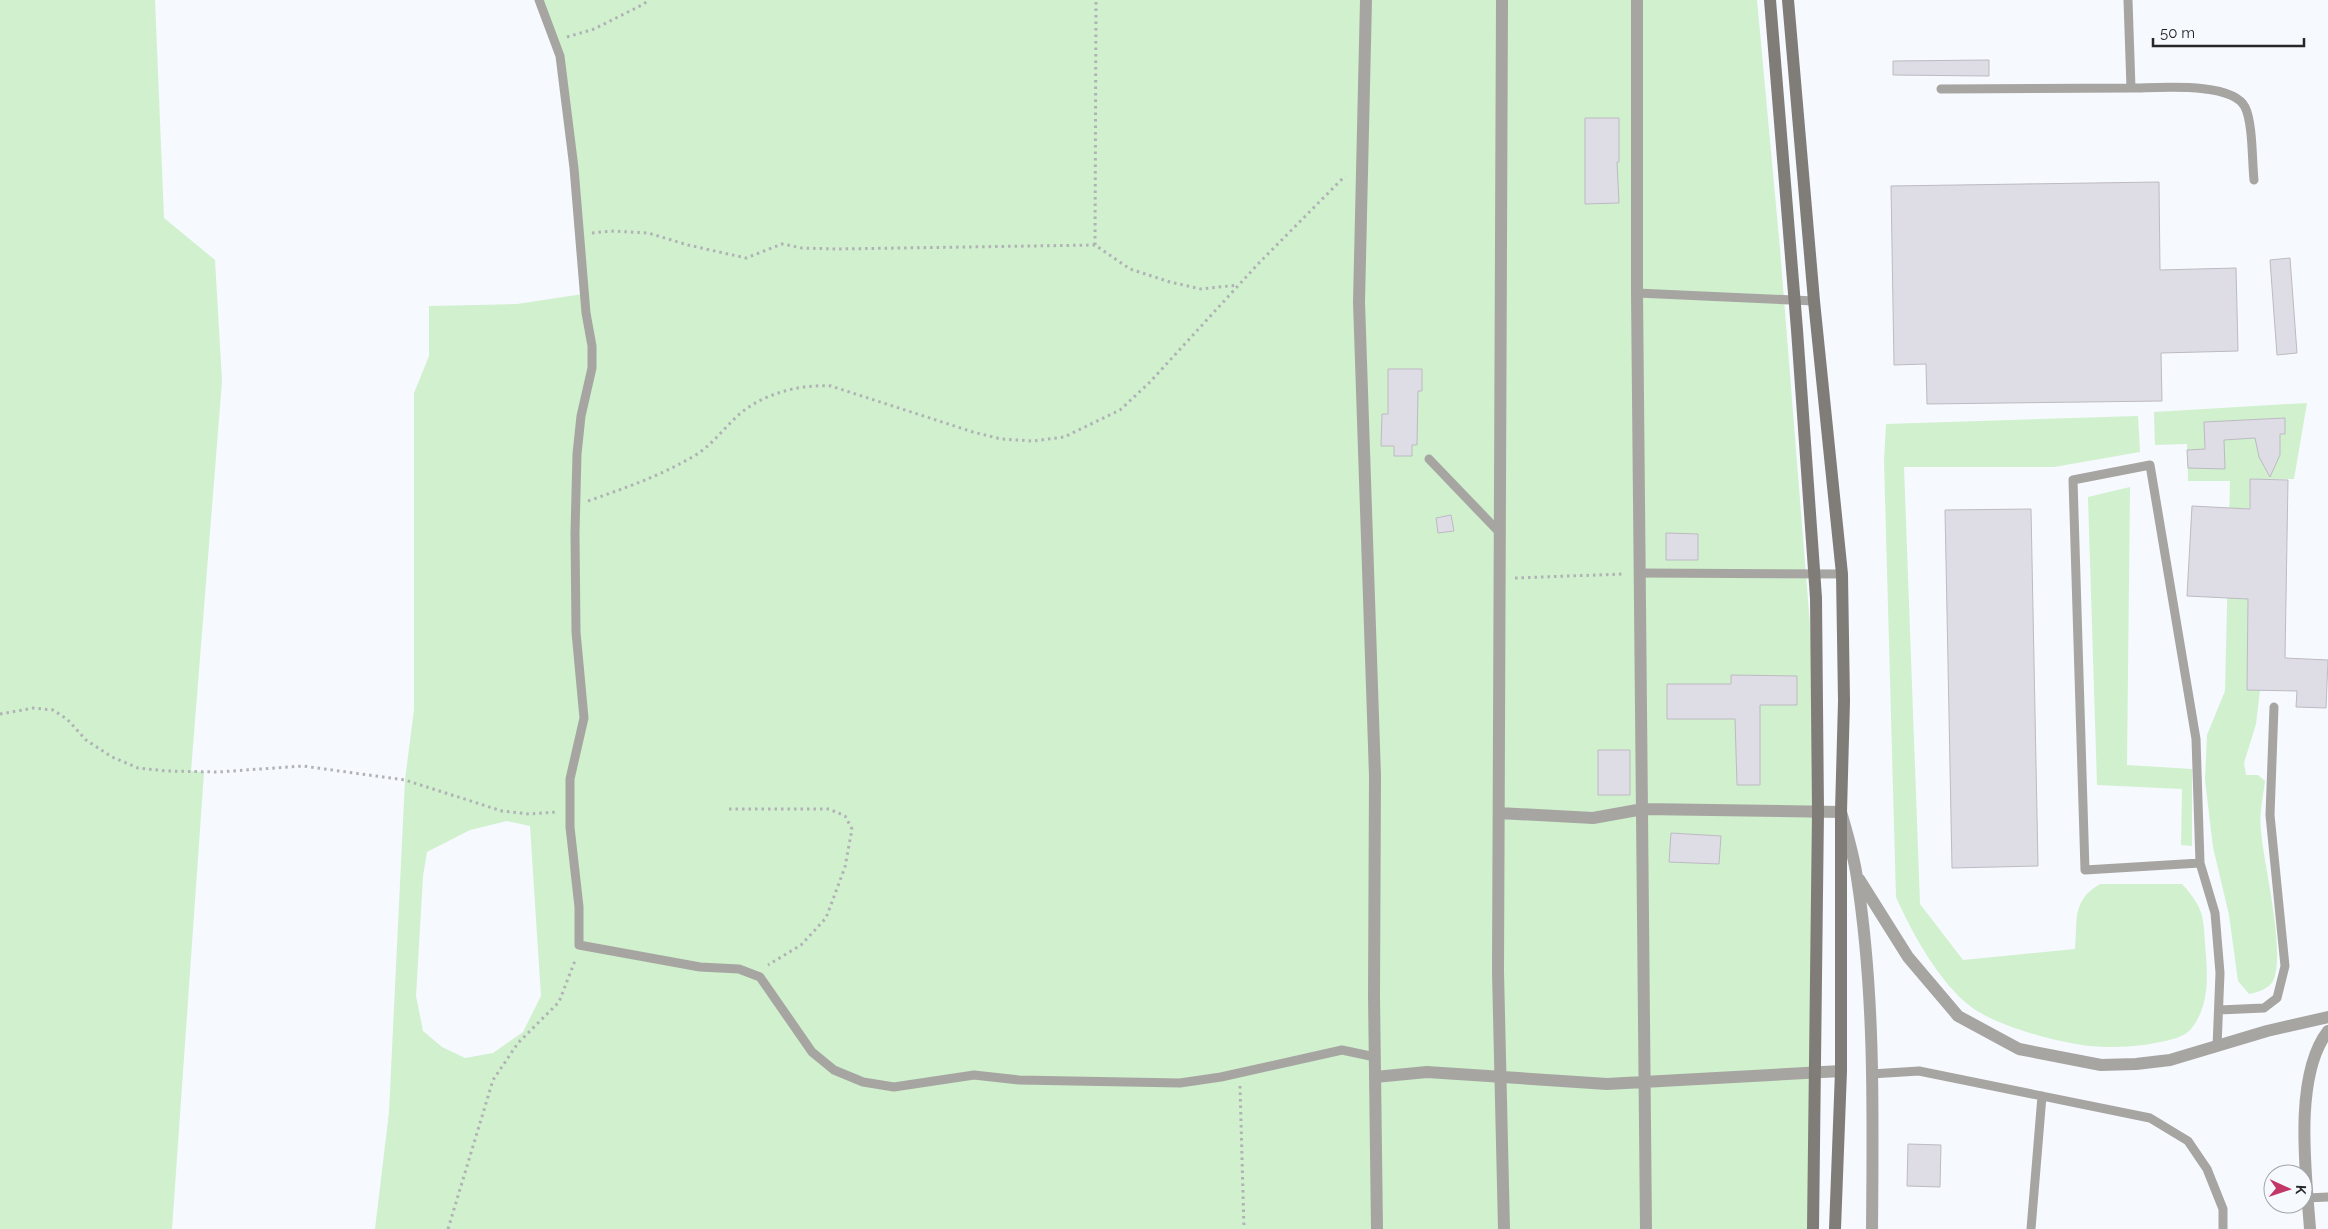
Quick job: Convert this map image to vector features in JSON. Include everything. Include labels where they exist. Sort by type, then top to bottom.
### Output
[{"type":"main road","points":[[1770,0],[1795,300],[1814,573],[1818,811],[1817,1072],[1813,1229]]},
{"type":"main road","points":[[1788,0],[1814,300],[1842,574],[1844,701],[1841,812],[1840,1071],[1835,1229]]},
{"type":"street","points":[[1366,0],[1359,302],[1375,776],[1377,1229]]},
{"type":"street","points":[[1502,0],[1499,813],[1500,1076],[1504,1229]]},
{"type":"street","points":[[1637,0],[1639,573],[1646,1229]]},
{"type":"street","points":[[1499,813],[1593,818],[1643,809],[1841,812],[1857,875],[1866,947],[1871,1074],[1872,1229]]},
{"type":"street","points":[[1857,875],[1908,957],[1958,1016],[2019,1049],[2101,1065],[2136,1064],[2170,1060],[2267,1031],[2328,1017]]},
{"type":"street","points":[[2305,1164],[2308,1082],[2322,1039],[2328,1031]]},
{"type":"street","points":[[1375,1078],[1427,1072],[1607,1084],[1645,1084],[1840,1071]]},
{"type":"street","points":[[2309,1214],[2310,1229]]},
{"type":"lane","points":[[539,0],[560,56],[566,100],[586,313],[592,346],[592,368],[582,416],[576,505],[576,632],[584,718],[570,779],[570,812],[579,907],[579,945],[700,967],[738,969],[760,977],[812,1052],[834,1070],[863,1082],[894,1087],[974,1075],[1019,1080],[1180,1083],[1342,1050],[1375,1057]]},
{"type":"lane","points":[[2128,0],[2131,88]]},
{"type":"lane","points":[[1941,88],[2184,88],[2212,90],[2232,95],[2245,107],[2251,134],[2254,180]]},
{"type":"lane","points":[[1637,293],[1814,300]]},
{"type":"lane","points":[[1429,459],[1500,533]]},
{"type":"lane","points":[[2200,863],[2085,870],[2073,480],[2150,465],[2196,739],[2200,863],[2214,913],[2220,973],[2217,1047]]},
{"type":"lane","points":[[1639,573],[1842,574]]},
{"type":"lane","points":[[2218,1010],[2264,1008],[2277,998],[2285,966],[2270,815],[2274,707]]},
{"type":"lane","points":[[1871,1074],[1919,1071],[2150,1118],[2188,1141],[2207,1169],[2223,1209],[2223,1229]]},
{"type":"lane","points":[[2031,1229],[2042,1096]]},
{"type":"lane","points":[[2313,1198],[2328,1197]]},
{"type":"path","points":[[554,41],[594,29],[644,4],[648,0]]},
{"type":"path","points":[[1095,245],[1096,0]]},
{"type":"path","points":[[576,505],[662,474],[696,455],[741,413],[758,401],[812,385],[831,386],[973,432],[1001,439],[1033,441],[1064,437],[1120,410],[1150,382],[1238,285],[1338,185],[1363,152]]},
{"type":"path","points":[[579,235],[611,231],[648,233],[688,245],[746,258],[782,244],[802,248],[836,249],[1095,245],[1130,269],[1170,282],[1201,289],[1238,285]]},
{"type":"path","points":[[1500,579],[1639,573]]},
{"type":"path","points":[[0,714],[34,708],[53,710],[67,719],[86,740],[112,757],[138,768],[167,771],[218,772],[303,766],[405,780],[502,810],[529,814],[570,812]]},
{"type":"path","points":[[730,809],[829,810],[845,816],[852,829],[844,866],[826,918],[801,945],[775,963],[749,973]]},
{"type":"path","points":[[448,1229],[493,1080],[518,1043],[559,1002],[570,979],[579,945]]},
{"type":"path","points":[[1240,1072],[1244,1229]]},
{"type":"green space","points":[[0,0],[155,0],[164,218],[215,260],[222,381],[191,771],[204,772],[172,1229],[0,1229]]},
{"type":"green space","points":[[539,0],[1757,0],[1780,249],[1814,676],[1813,1229],[375,1229],[389,1112],[405,780],[414,710],[414,393],[429,356],[429,306],[517,304],[583,294],[560,56]],"holes":[[[507,821],[530,826],[541,996],[523,1032],[493,1053],[465,1058],[442,1047],[423,1031],[416,996],[423,876],[427,852],[470,830]]]},
{"type":"green space","points":[[2307,403],[2294,479],[2250,479],[2247,689],[2260,690],[2256,724],[2244,763],[2246,775],[2258,775],[2265,781],[2261,825],[2276,928],[2277,965],[2274,979],[2270,985],[2263,990],[2249,994],[2238,981],[2229,915],[2213,847],[2205,780],[2207,735],[2225,691],[2230,481],[2188,481],[2187,444],[2155,445],[2154,412]]},
{"type":"green space","points":[[2138,416],[2140,452],[2054,467],[1904,467],[1920,904],[1963,960],[2075,949],[2080,904],[2091,890],[2100,884],[2182,884],[2200,909],[2207,965],[2207,985],[2204,1003],[2197,1021],[2191,1029],[2177,1038],[2141,1045],[2107,1047],[2075,1044],[2036,1035],[1982,1014],[1970,1006],[1948,984],[1927,956],[1896,897],[1884,461],[1886,424]]},
{"type":"green space","points":[[2130,487],[2127,765],[2192,769],[2192,846],[2181,845],[2182,789],[2097,785],[2088,497]]},
{"type":"building","points":[[1989,60],[1989,76],[1893,75],[1893,61]]},
{"type":"building","points":[[1585,118],[1619,118],[1619,162],[1617,162],[1619,203],[1585,204]]},
{"type":"building","points":[[2159,182],[2160,270],[2236,268],[2238,351],[2161,353],[2162,401],[1927,404],[1926,364],[1894,365],[1891,186]]},
{"type":"building","points":[[2290,258],[2297,353],[2277,355],[2270,260]]},
{"type":"building","points":[[1388,369],[1422,369],[1422,391],[1418,391],[1417,445],[1412,445],[1412,456],[1394,456],[1394,446],[1381,446],[1382,414],[1388,414]]},
{"type":"building","points":[[2285,418],[2285,434],[2280,434],[2280,455],[2270,477],[2259,457],[2255,438],[2224,440],[2225,469],[2188,468],[2187,450],[2205,449],[2204,422]]},
{"type":"building","points":[[2250,479],[2288,480],[2285,658],[2328,660],[2326,708],[2296,707],[2297,691],[2247,690],[2248,599],[2187,596],[2192,506],[2250,509]]},
{"type":"building","points":[[2031,509],[2038,866],[1952,868],[1945,510]]},
{"type":"building","points":[[1451,515],[1454,531],[1438,533],[1436,518]]},
{"type":"building","points":[[1666,533],[1698,534],[1698,560],[1666,560]]},
{"type":"building","points":[[1731,675],[1797,676],[1797,705],[1760,705],[1760,785],[1737,785],[1735,719],[1667,719],[1667,684],[1731,684]]},
{"type":"building","points":[[1598,750],[1630,750],[1630,795],[1598,795]]},
{"type":"building","points":[[1671,833],[1721,836],[1719,864],[1669,862]]},
{"type":"building","points":[[1908,1144],[1941,1145],[1940,1187],[1907,1186]]}]
